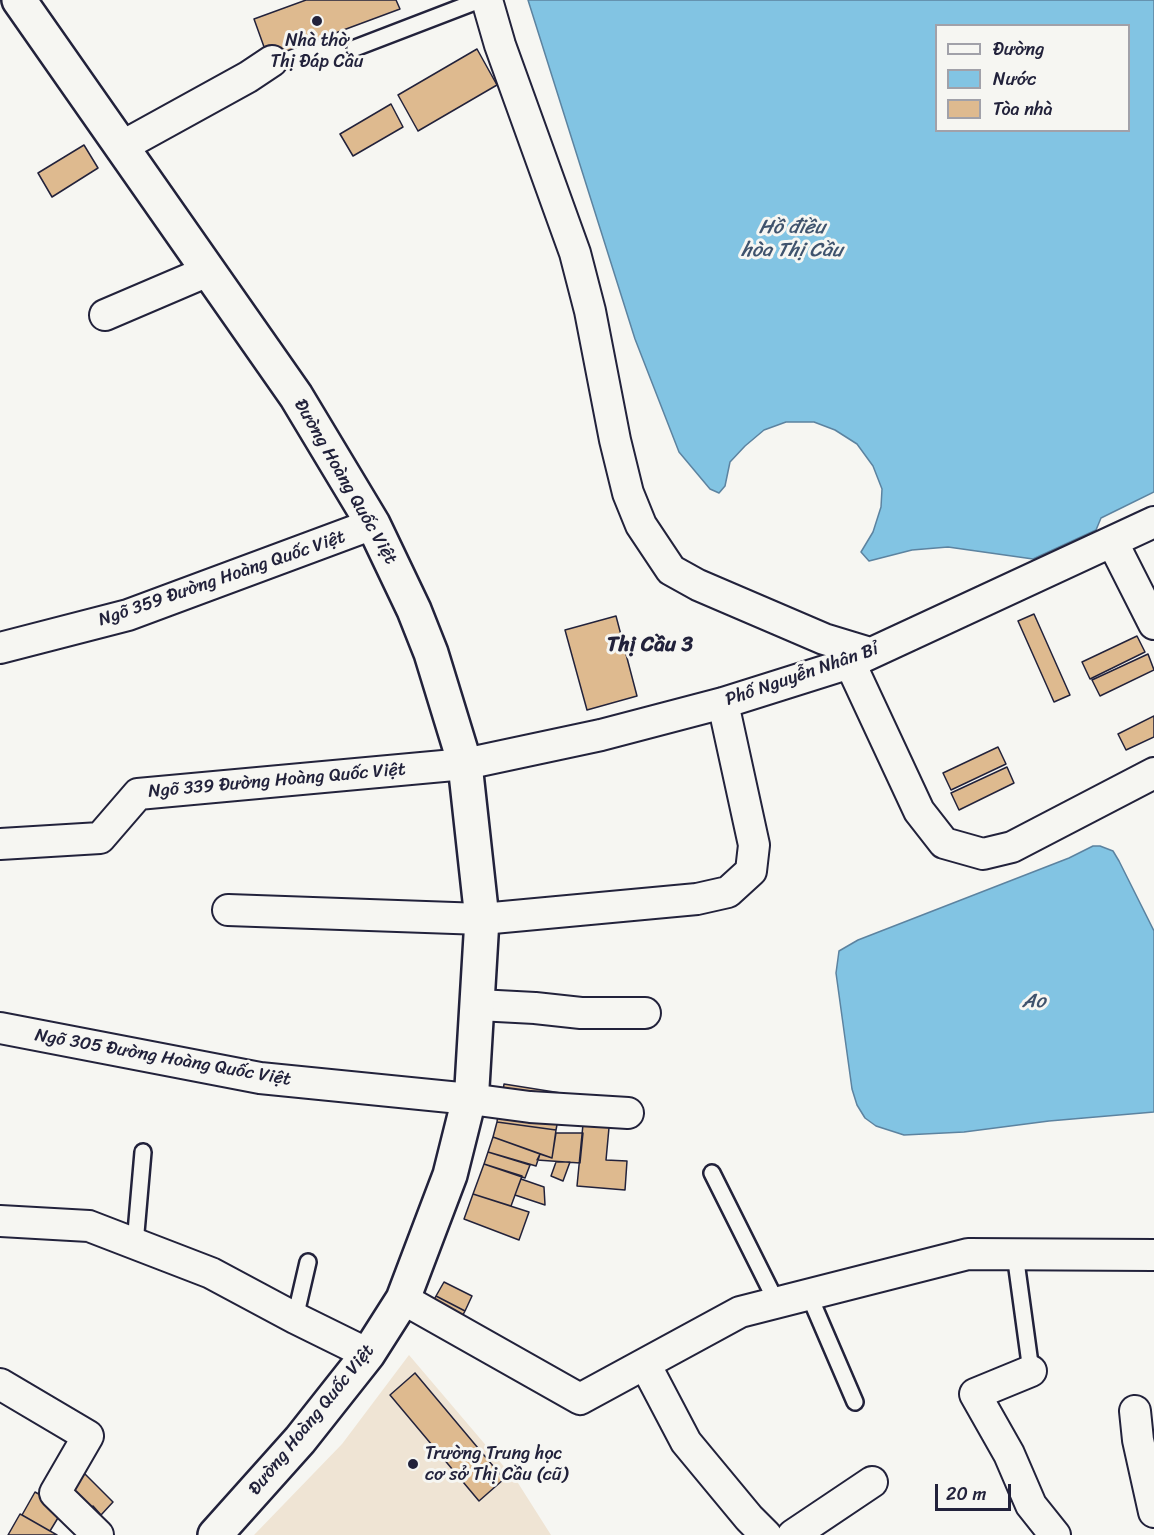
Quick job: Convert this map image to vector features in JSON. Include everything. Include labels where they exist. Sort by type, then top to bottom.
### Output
[{"type":"main road","name":"Đường Hoàng Quốc Việt","points":[[19,0],[296,396],[373,524],[414,610],[431,653],[465,764],[483,918],[470,1099],[450,1175],[403,1299],[368,1354],[226,1531]]},
{"type":"street","points":[[487,0],[504,55],[575,253],[590,311],[615,440],[628,493],[641,525],[671,570],[698,585],[824,639],[860,658],[919,810],[944,843],[983,854],[1012,847],[1154,774]]},
{"type":"street","points":[[121,147],[248,77],[272,61]]},
{"type":"street","points":[[105,315],[208,271]]},
{"type":"street","name":"Phố Nguyễn Nhân Bỉ","points":[[465,764],[601,735],[723,703],[860,658],[1113,543],[1154,522]]},
{"type":"street","name":"Ngõ 359 Đường Hoàng Quốc Việt","points":[[0,648],[128,615],[373,524]]},
{"type":"street","points":[[1113,543],[1154,624]]},
{"type":"street","points":[[228,910],[483,918],[697,899],[728,892],[751,871],[754,845],[723,703]]},
{"type":"street","name":"Ngõ 339 Đường Hoàng Quốc Việt","points":[[0,843],[100,838],[138,794],[465,764]]},
{"type":"street","points":[[478,1005],[581,1013],[645,1013]]},
{"type":"street","name":"Ngõ 305 Đường Hoàng Quốc Việt","points":[[0,1028],[260,1078],[530,1107],[628,1113]]},
{"type":"street","points":[[0,1221],[89,1226],[211,1273],[368,1354]]},
{"type":"street","points":[[403,1299],[580,1399],[740,1312],[968,1254],[1154,1255]]},
{"type":"street","points":[[645,1364],[686,1442],[748,1518],[766,1535]]},
{"type":"street","points":[[1031,1371],[975,1394],[1009,1454],[1031,1504],[1055,1535]]},
{"type":"street","points":[[0,1384],[88,1437],[55,1493],[98,1535]]},
{"type":"street","points":[[1135,1411],[1138,1440],[1154,1512]]},
{"type":"street","points":[[792,1535],[872,1482]]},
{"type":"lane","points":[[355,48],[480,0]]},
{"type":"lane","points":[[135,1244],[143,1152]]},
{"type":"lane","points":[[712,1173],[777,1303]]},
{"type":"lane","points":[[1015,1254],[1031,1371]]},
{"type":"lane","points":[[295,1318],[308,1262]]},
{"type":"lane","points":[[809,1295],[855,1402]]},
{"type":"shaded area","name":"Trường Trung học cơ sở Thị Cầu (cũ)","points":[[409,1355],[518,1483],[551,1535],[254,1535],[342,1444]]},
{"type":"water","name":"Hồ điều hòa Thị Cầu","points":[[528,0],[1154,0],[1154,492],[1101,518],[1096,530],[1033,559],[948,547],[912,550],[869,561],[861,552],[873,532],[881,507],[882,489],[873,466],[857,444],[835,430],[814,422],[786,422],[764,430],[730,462],[725,486],[719,493],[710,489],[679,452],[635,339]]},
{"type":"water","name":"Ao","points":[[1093,846],[1113,851],[1154,931],[1154,1112],[1049,1121],[964,1132],[904,1135],[876,1126],[865,1118],[857,1105],[852,1089],[836,973],[839,951],[858,940],[1069,858]]},
{"type":"building","points":[[306,0],[396,0],[400,9],[268,58],[254,19]]},
{"type":"building","points":[[477,49],[497,85],[418,131],[398,95]]},
{"type":"building","points":[[391,104],[403,127],[353,156],[340,134]]},
{"type":"building","points":[[84,145],[98,168],[52,197],[38,173]]},
{"type":"building","points":[[1034,614],[1070,695],[1054,702],[1018,621]]},
{"type":"building","points":[[616,616],[637,696],[587,710],[565,630]]},
{"type":"building","points":[[1137,636],[1145,652],[1090,679],[1082,662]]},
{"type":"building","points":[[1148,654],[1154,670],[1100,696],[1092,680]]},
{"type":"building","points":[[1154,716],[1154,737],[1126,750],[1118,734]]},
{"type":"building","points":[[998,747],[1006,764],[951,790],[943,773]]},
{"type":"building","points":[[1007,767],[1014,783],[959,810],[951,793]]},
{"type":"building","points":[[504,1084],[567,1094],[565,1108],[502,1099]]},
{"type":"building","points":[[499,1106],[559,1114],[556,1130],[497,1122]]},
{"type":"building","points":[[584,1114],[610,1117],[606,1160],[627,1161],[625,1190],[577,1186]]},
{"type":"building","points":[[497,1122],[556,1130],[552,1158],[493,1137]]},
{"type":"building","points":[[556,1133],[583,1133],[580,1163],[537,1160],[540,1154],[552,1158]]},
{"type":"building","points":[[493,1137],[540,1154],[536,1166],[488,1152]]},
{"type":"building","points":[[488,1152],[530,1165],[525,1178],[484,1164]]},
{"type":"building","points":[[556,1162],[570,1162],[563,1181],[551,1176]]},
{"type":"building","points":[[484,1164],[522,1176],[511,1206],[473,1194]]},
{"type":"building","points":[[521,1179],[544,1187],[545,1205],[515,1195]]},
{"type":"building","points":[[473,1194],[529,1212],[519,1240],[464,1219]]},
{"type":"building","points":[[444,1282],[472,1296],[465,1311],[436,1296]]},
{"type":"building","points":[[436,1296],[465,1311],[458,1324],[429,1309]]},
{"type":"building","points":[[415,1373],[504,1479],[479,1501],[390,1395]]},
{"type":"building","points":[[79,1468],[113,1502],[101,1515],[93,1506],[85,1516],[60,1492]]},
{"type":"building","points":[[35,1492],[64,1508],[50,1531],[22,1515]]},
{"type":"building","points":[[20,1514],[22,1515],[57,1535],[8,1535]]},
{"type":"place","name":"Nhà thờ Thị Đáp Cầu","points":[[317,21]]},
{"type":"place","name":"Trường Trung học cơ sở Thị Cầu (cũ)","points":[[413,1464]]},
{"type":"district","name":"Thị Cầu 3","points":[[650,646]]}]
